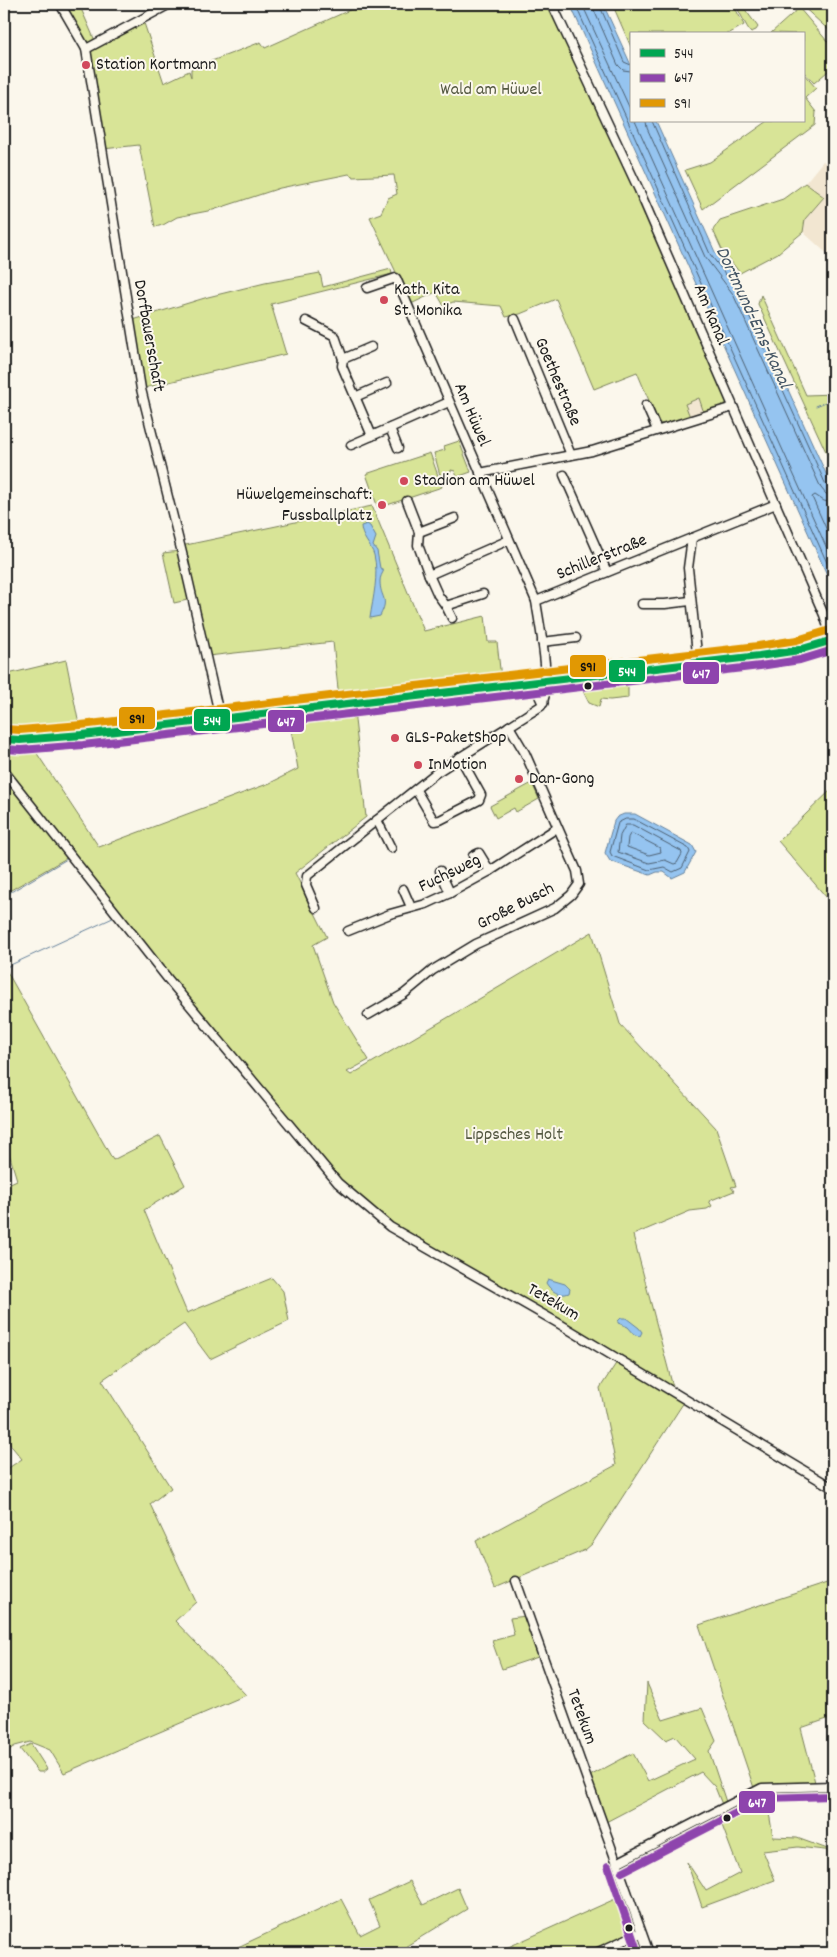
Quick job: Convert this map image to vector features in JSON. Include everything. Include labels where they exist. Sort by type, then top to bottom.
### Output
[{"type":"main road","points":[[4,739],[51,738],[698,663],[779,653],[833,641]]},
{"type":"main road","points":[[520,683],[537,690],[543,703]]},
{"type":"street","points":[[60,4],[86,49],[170,4]]},
{"type":"street","name":"Am Kanal","points":[[552,4],[639,190],[824,615],[833,641]]},
{"type":"street","name":"Dorfbauerschaft","points":[[86,49],[142,389],[220,718]]},
{"type":"street","name":"Am Hüwel","points":[[367,288],[396,278],[536,601],[546,680],[546,695],[543,703]]},
{"type":"street","name":"Goethestraße","points":[[515,320],[571,455]]},
{"type":"street","points":[[306,321],[335,336],[344,359],[342,366],[372,436]]},
{"type":"street","points":[[344,359],[370,347]]},
{"type":"street","points":[[355,397],[387,383]]},
{"type":"street","points":[[351,445],[450,402]]},
{"type":"street","points":[[646,405],[657,430]]},
{"type":"street","points":[[480,473],[592,451],[733,407]]},
{"type":"street","points":[[390,428],[398,448]]},
{"type":"street","points":[[564,475],[606,572]]},
{"type":"street","points":[[407,500],[419,532],[418,545],[429,575],[452,618]]},
{"type":"street","points":[[698,663],[690,602],[688,568],[692,538],[776,504]]},
{"type":"street","points":[[419,532],[455,518]]},
{"type":"street","name":"Schillerstraße","points":[[536,601],[692,538]]},
{"type":"street","points":[[429,575],[509,540]]},
{"type":"street","points":[[446,606],[483,594]]},
{"type":"street","points":[[642,604],[690,602]]},
{"type":"street","points":[[542,642],[576,638]]},
{"type":"street","points":[[316,908],[306,885],[306,876],[437,772],[543,703]]},
{"type":"street","name":"Große Busch","points":[[368,1015],[404,994],[433,970],[476,944],[555,908],[572,895],[579,884],[576,871],[526,753],[509,726]]},
{"type":"street","points":[[416,790],[434,821],[440,820],[479,800],[481,795],[460,756]]},
{"type":"street","name":"Tetekum","points":[[4,771],[168,979],[338,1183],[390,1227],[558,1323],[833,1488]]},
{"type":"street","points":[[377,820],[391,848]]},
{"type":"street","name":"Fuchsweg","points":[[348,931],[411,907],[426,904],[450,893],[490,871],[557,828]]},
{"type":"street","points":[[473,856],[479,853],[490,871]]},
{"type":"street","points":[[440,871],[450,893]]},
{"type":"street","points":[[403,889],[411,907]]},
{"type":"street","name":"Tetekum","points":[[516,1581],[617,1863],[640,1933],[649,1953]]},
{"type":"street","points":[[617,1863],[762,1788],[833,1786]]},
{"type":"street","points":[[596,1953],[640,1933]]},
{"type":"shaded area","points":[[823,161],[833,169],[833,259],[803,232],[805,219],[824,197],[805,183]]},
{"type":"shaded area","points":[[699,398],[704,413],[690,417],[685,404]]},
{"type":"green space","points":[[61,4],[79,4],[96,43],[86,49]]},
{"type":"green space","name":"Wald am Hüwel","points":[[363,4],[549,4],[637,196],[728,405],[704,413],[699,398],[685,404],[690,417],[664,425],[658,422],[637,372],[594,389],[556,299],[520,314],[506,317],[501,306],[453,302],[444,306],[436,292],[411,304],[370,217],[381,213],[388,198],[397,194],[394,175],[354,177],[349,174],[280,188],[213,210],[177,217],[155,227],[139,145],[103,149],[87,49],[143,20],[164,83],[189,71],[191,77],[191,69],[261,42],[265,48]]},
{"type":"green space","points":[[621,4],[733,4],[744,25],[732,32],[630,32],[630,45],[614,8]]},
{"type":"green space","points":[[735,4],[741,4],[758,27],[756,30],[751,32],[749,30]]},
{"type":"green space","points":[[800,4],[824,4],[833,12],[833,34]]},
{"type":"green space","points":[[799,8],[833,48],[833,67],[814,83],[804,72],[804,32],[772,32]]},
{"type":"green space","points":[[804,74],[816,88],[805,98],[816,112],[815,125],[703,209],[685,170],[710,162],[767,122],[804,122]]},
{"type":"green space","points":[[805,183],[824,197],[805,219],[803,232],[778,253],[740,273],[722,250],[713,230],[720,220],[783,199]]},
{"type":"green space","points":[[391,269],[392,274],[271,304],[286,354],[144,388],[133,320],[208,297],[265,283],[320,273],[323,287]]},
{"type":"green space","points":[[761,295],[806,395],[833,394],[833,467],[758,304]]},
{"type":"green space","points":[[459,441],[471,472],[457,477],[455,471],[451,470],[451,472],[440,475],[434,453],[445,450],[444,446]]},
{"type":"green space","name":"Stadion am Hüwel","points":[[430,453],[442,487],[378,508],[366,474]]},
{"type":"green space","points":[[372,506],[424,631],[485,616],[488,642],[497,642],[501,678],[339,698],[333,642],[208,656],[181,546]]},
{"type":"green space","points":[[180,551],[192,599],[174,603],[163,553]]},
{"type":"green space","points":[[66,660],[80,730],[21,735],[4,734],[4,675]]},
{"type":"green space","points":[[640,677],[628,683],[628,698],[601,699],[599,707],[589,703],[581,687],[616,679]]},
{"type":"green space","name":"Lippsches Holt","points":[[354,711],[366,817],[295,873],[327,937],[313,945],[333,1002],[369,1060],[347,1072],[351,1075],[592,932],[620,1024],[716,1128],[736,1186],[731,1187],[734,1191],[709,1201],[712,1206],[707,1209],[690,1211],[633,1235],[674,1391],[392,1226],[341,1182],[168,979],[4,769],[4,747],[34,749],[99,847],[270,783],[298,769],[289,718]]},
{"type":"green space","points":[[4,772],[70,856],[4,894]]},
{"type":"green space","points":[[532,783],[539,799],[516,812],[514,808],[496,818],[490,806]]},
{"type":"green space","points":[[833,788],[833,905],[778,841]]},
{"type":"green space","points":[[5,968],[113,1160],[160,1136],[185,1185],[144,1210],[187,1313],[272,1278],[283,1291],[289,1321],[210,1359],[184,1324],[102,1380],[171,1488],[150,1504],[196,1602],[175,1621],[246,1695],[64,1773],[50,1750],[30,1742],[15,1746],[4,1753],[4,1471],[22,1459],[4,1437],[4,1210],[9,1209],[8,1184],[17,1180],[8,1150],[4,1149]]},
{"type":"green space","points":[[617,1362],[684,1402],[592,1544],[585,1550],[495,1588],[476,1541],[616,1465],[600,1388]]},
{"type":"green space","points":[[833,1581],[833,1717],[801,1728],[816,1786],[765,1788],[773,1837],[797,1838],[833,1851],[798,1847],[763,1851],[775,1880],[702,1907],[687,1862],[706,1891],[740,1873],[717,1812],[754,1788],[699,1625]]},
{"type":"green space","points":[[526,1616],[541,1656],[502,1669],[492,1641],[514,1635],[510,1618]]},
{"type":"green space","points":[[647,1683],[663,1720],[702,1708],[716,1741],[709,1751],[727,1805],[723,1807],[715,1787],[701,1772],[604,1823],[588,1777],[633,1753],[648,1781],[695,1759],[675,1736],[666,1740],[645,1720]]},
{"type":"green space","points":[[31,1744],[47,1769],[43,1772],[38,1772],[20,1749]]},
{"type":"green space","points":[[410,1881],[423,1905],[458,1888],[467,1909],[395,1953],[225,1953],[341,1899],[360,1935],[380,1925],[369,1900]]},
{"type":"green space","points":[[624,1895],[636,1931],[587,1953],[495,1953]]},
{"type":"water","name":"Dortmund-Ems-Kanal","points":[[570,4],[603,4],[630,63],[630,122],[656,122],[715,252],[742,288],[833,489],[833,588]]},
{"type":"water","points":[[367,524],[376,537],[373,546],[377,551],[380,568],[384,570],[380,581],[384,601],[383,610],[380,616],[370,618],[376,570],[374,555],[361,530],[361,526]]},
{"type":"water","points":[[624,814],[635,814],[692,845],[696,852],[685,872],[672,878],[664,872],[650,875],[610,861],[605,853],[614,821],[617,817]]},
{"type":"water","points":[[548,1279],[565,1284],[570,1289],[569,1293],[559,1294],[553,1291],[546,1283]]},
{"type":"water","points":[[621,1318],[626,1318],[639,1328],[642,1332],[640,1336],[635,1335],[628,1327],[618,1323]]},
{"type":"waterway","points":[[148,20],[179,4]]},
{"type":"waterway","points":[[816,406],[833,399]]},
{"type":"waterway","points":[[754,443],[780,503]]},
{"type":"waterway","points":[[4,896],[67,859]]},
{"type":"waterway","points":[[4,968],[115,917]]},
{"type":"transit line","name":"S91","points":[[5,729],[20,730],[81,725],[758,646],[797,640],[830,630]]},
{"type":"transit line","name":"544","points":[[4,739],[20,740],[82,735],[759,656],[799,650],[833,640]]},
{"type":"transit line","name":"647","points":[[4,749],[21,750],[83,745],[760,666],[800,660],[833,650]]},
{"type":"transit line","name":"647","points":[[622,1872],[765,1798],[833,1796]]},
{"type":"transit line","name":"647","points":[[608,1866],[638,1953]]},
{"type":"place","name":"Station Kortmann","points":[[86,65]]},
{"type":"place","name":"Kath. Kita St. Monika","points":[[384,300]]},
{"type":"place","name":"Stadion am Hüwel","points":[[404,481]]},
{"type":"place","name":"Hüwelgemeinschaft: Fussballplatz","points":[[382,505]]},
{"type":"place","name":"GLS-PaketShop","points":[[395,738]]},
{"type":"place","name":"InMotion","points":[[418,765]]},
{"type":"place","name":"Dan-Gong","points":[[519,779]]}]
